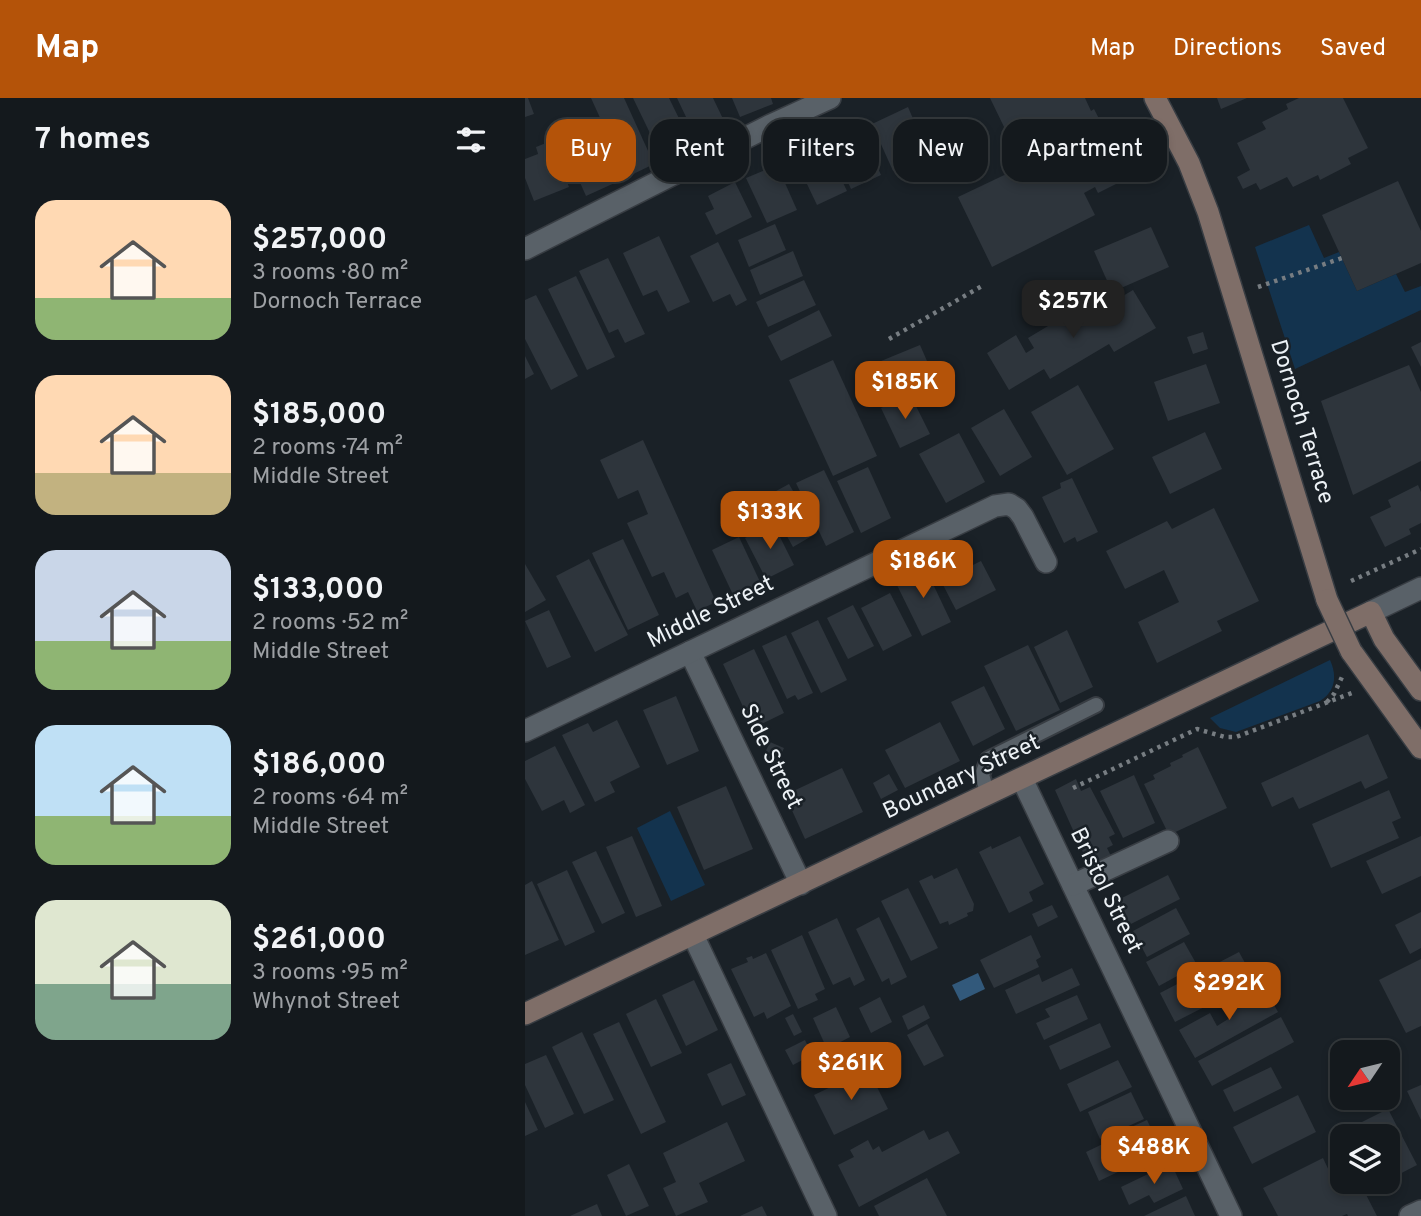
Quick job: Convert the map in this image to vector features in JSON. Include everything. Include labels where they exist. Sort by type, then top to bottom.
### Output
[{"type":"street","points":[[525,250],[771,125],[830,98]]},
{"type":"street","name":"Dornoch Terrace","points":[[1155,98],[1189,163],[1208,212],[1327,600],[1351,651],[1421,748]]},
{"type":"street","name":"Middle Street","points":[[525,731],[999,505],[1011,505],[1019,511],[1046,562]]},
{"type":"street","name":"Boundary Street","points":[[525,1014],[1421,588]]},
{"type":"street","points":[[1371,612],[1384,639],[1421,690]]},
{"type":"street","name":"Side Street","points":[[690,652],[801,884]]},
{"type":"street","name":"Bristol Street","points":[[1021,779],[1231,1216]]},
{"type":"street","points":[[1073,885],[1168,841]]},
{"type":"street","points":[[693,935],[826,1216]]},
{"type":"street","points":[[1410,1216],[1421,1211]]},
{"type":"lane","points":[[988,795],[982,775],[988,759],[1096,705]]},
{"type":"path","points":[[1258,287],[1342,258]]},
{"type":"path","points":[[889,339],[982,286]]},
{"type":"path","points":[[1350,581],[1421,549]]},
{"type":"path","points":[[1324,704],[1334,694],[1342,677]]},
{"type":"path","points":[[1073,788],[1197,729],[1225,737],[1236,737],[1352,693]]},
{"type":"shaded area","points":[[1309,225],[1324,258],[1339,252],[1357,291],[1396,274],[1405,292],[1421,286],[1421,310],[1295,369],[1255,247]]},
{"type":"shaded area","points":[[1330,660],[1334,682],[1320,701],[1236,732],[1220,728],[1210,718]]},
{"type":"shaded area","points":[[670,811],[705,885],[671,901],[637,828]]},
{"type":"shaded area","points":[[978,973],[985,989],[960,1001],[952,985]]},
{"type":"building","points":[[525,98],[528,98],[534,114],[525,117]]},
{"type":"building","points":[[591,98],[624,98],[634,119],[601,119]]},
{"type":"building","points":[[633,98],[669,98],[679,119],[650,119],[650,133]]},
{"type":"building","points":[[677,98],[713,98],[723,119],[687,119]]},
{"type":"building","points":[[732,98],[771,98],[773,104],[740,117]]},
{"type":"building","points":[[990,98],[1085,98],[1091,111],[1094,109],[1099,119],[1002,119],[1002,123]]},
{"type":"building","points":[[1217,98],[1247,98],[1221,109]]},
{"type":"building","points":[[1299,98],[1343,98],[1368,148],[1348,158],[1351,164],[1320,180],[1318,175],[1293,187],[1287,177],[1260,190],[1256,183],[1243,189],[1237,177],[1250,170],[1237,143],[1266,129],[1262,122],[1288,109],[1286,104]]},
{"type":"building","points":[[908,107],[913,119],[893,119],[893,171],[879,140],[879,121]]},
{"type":"building","points":[[636,124],[650,155],[650,166],[636,173]]},
{"type":"building","points":[[546,143],[546,182],[567,182],[569,187],[534,201],[525,178],[525,159],[538,154],[536,147]]},
{"type":"building","points":[[763,171],[763,182],[785,182],[797,210],[767,223],[748,182],[749,177]]},
{"type":"building","points":[[1002,176],[1002,182],[1120,182],[1098,193],[1095,187],[1084,193],[1095,215],[992,267],[958,197]]},
{"type":"building","points":[[1398,181],[1421,231],[1421,263],[1357,291],[1322,215]]},
{"type":"building","points":[[580,182],[617,182],[586,196]]},
{"type":"building","points":[[735,182],[752,217],[716,235],[705,213],[714,209],[708,196]]},
{"type":"building","points":[[806,182],[843,182],[847,191],[817,205]]},
{"type":"building","points":[[848,182],[866,182],[851,189]]},
{"type":"building","points":[[775,224],[786,250],[749,267],[738,240]]},
{"type":"building","points":[[1151,227],[1169,267],[1112,292],[1094,251]]},
{"type":"building","points":[[659,236],[690,302],[668,312],[657,290],[643,296],[623,253]]},
{"type":"building","points":[[718,242],[747,300],[736,306],[730,294],[713,302],[690,256]]},
{"type":"building","points":[[793,251],[803,276],[760,295],[750,270]]},
{"type":"building","points":[[608,258],[645,334],[625,343],[618,329],[609,333],[579,271]]},
{"type":"building","points":[[576,276],[615,357],[587,370],[548,289]]},
{"type":"building","points":[[804,280],[816,305],[768,327],[756,302]]},
{"type":"building","points":[[1133,290],[1156,328],[1114,352],[1109,344],[1050,379],[1044,369],[1009,390],[987,353],[1016,335],[1026,353],[1034,348],[1028,338],[1088,302],[1094,313]]},
{"type":"building","points":[[536,295],[578,376],[551,390],[525,339],[525,300]]},
{"type":"building","points":[[819,310],[832,336],[781,361],[768,336]]},
{"type":"building","points":[[1203,332],[1208,349],[1193,354],[1187,337]]},
{"type":"building","points":[[1421,342],[1421,367],[1411,347]]},
{"type":"building","points":[[920,345],[934,377],[878,400],[864,368]]},
{"type":"building","points":[[525,356],[534,374],[525,379]]},
{"type":"building","points":[[833,360],[877,456],[833,476],[789,380]]},
{"type":"building","points":[[1206,364],[1220,403],[1168,421],[1154,382]]},
{"type":"building","points":[[1409,365],[1421,392],[1421,461],[1353,495],[1321,401]]},
{"type":"building","points":[[1078,385],[1114,449],[1067,475],[1031,412]]},
{"type":"building","points":[[910,394],[930,434],[900,448],[881,408]]},
{"type":"building","points":[[1004,409],[1032,457],[1000,476],[971,428]]},
{"type":"building","points":[[1205,432],[1222,469],[1170,494],[1152,457]]},
{"type":"building","points":[[959,433],[985,482],[946,503],[919,454]]},
{"type":"building","points":[[643,440],[716,602],[697,611],[688,592],[676,598],[664,572],[652,577],[627,523],[648,514],[638,490],[618,499],[600,460]]},
{"type":"building","points":[[868,467],[891,518],[861,533],[837,481]]},
{"type":"building","points":[[824,470],[854,532],[826,546],[796,483]]},
{"type":"building","points":[[1072,478],[1098,532],[1077,542],[1075,537],[1064,543],[1042,497],[1061,488],[1060,483]]},
{"type":"building","points":[[789,484],[817,533],[793,547],[765,497]]},
{"type":"building","points":[[1418,485],[1421,492],[1421,523],[1409,529],[1411,534],[1385,547],[1370,517],[1391,507],[1388,500]]},
{"type":"building","points":[[1214,508],[1259,601],[1217,621],[1222,631],[1157,663],[1138,622],[1179,602],[1164,570],[1125,589],[1106,551],[1167,521],[1172,529]]},
{"type":"building","points":[[773,523],[794,565],[766,579],[745,538]]},
{"type":"building","points":[[739,537],[762,586],[735,599],[712,550]]},
{"type":"building","points":[[623,539],[659,615],[628,630],[592,553]]},
{"type":"building","points":[[589,559],[628,635],[595,652],[556,576]]},
{"type":"building","points":[[981,561],[996,590],[956,610],[941,581]]},
{"type":"building","points":[[525,564],[546,600],[525,612]]},
{"type":"building","points":[[924,565],[951,622],[922,636],[894,579]]},
{"type":"building","points":[[890,593],[912,636],[883,651],[861,608]]},
{"type":"building","points":[[853,605],[874,646],[848,659],[827,618]]},
{"type":"building","points":[[549,610],[571,657],[547,668],[525,621]]},
{"type":"building","points":[[818,620],[847,680],[821,693],[791,633]]},
{"type":"building","points":[[1067,630],[1093,687],[1060,703],[1034,647]]},
{"type":"building","points":[[786,635],[813,693],[798,700],[795,695],[787,699],[762,646]]},
{"type":"building","points":[[1028,645],[1060,710],[1016,731],[984,666]]},
{"type":"building","points":[[754,649],[784,713],[753,728],[723,664]]},
{"type":"building","points":[[984,686],[1005,729],[973,746],[951,702]]},
{"type":"building","points":[[676,696],[699,751],[667,765],[643,710]]},
{"type":"building","points":[[617,720],[640,767],[610,782],[615,792],[595,802],[562,735],[588,723],[593,732]]},
{"type":"building","points":[[940,722],[960,761],[905,788],[885,750]]},
{"type":"building","points":[[1368,734],[1388,778],[1365,789],[1361,781],[1299,809],[1293,797],[1272,807],[1261,783]]},
{"type":"building","points":[[770,742],[784,748],[777,763],[763,757]]},
{"type":"building","points":[[555,746],[585,805],[570,813],[564,800],[542,811],[525,779],[525,761]]},
{"type":"building","points":[[1198,747],[1227,808],[1169,835],[1144,784],[1155,779],[1153,775],[1171,766],[1170,763]]},
{"type":"building","points":[[842,768],[863,812],[805,839],[785,795]]},
{"type":"building","points":[[889,774],[898,790],[881,799],[873,783]]},
{"type":"building","points":[[1134,775],[1155,823],[1123,838],[1100,791]]},
{"type":"building","points":[[1076,779],[1081,791],[1090,787],[1115,834],[1109,837],[1113,845],[1107,848],[1111,856],[1096,864],[1090,856],[1086,859],[1055,790]]},
{"type":"building","points":[[726,786],[753,849],[704,870],[677,807]]},
{"type":"building","points":[[1389,790],[1401,818],[1392,822],[1399,838],[1331,868],[1312,824]]},
{"type":"building","points":[[632,836],[662,906],[636,917],[606,847]]},
{"type":"building","points":[[1020,836],[1044,884],[1029,892],[1033,901],[1009,913],[979,852]]},
{"type":"building","points":[[1421,836],[1421,876],[1382,894],[1366,861]]},
{"type":"building","points":[[596,851],[625,913],[602,924],[572,862]]},
{"type":"building","points":[[957,868],[974,904],[973,911],[949,925],[948,921],[940,924],[919,881],[932,875],[934,879]]},
{"type":"building","points":[[567,870],[595,932],[565,946],[537,884]]},
{"type":"building","points":[[1168,875],[1180,899],[1129,925],[1116,901]]},
{"type":"building","points":[[532,881],[559,940],[525,955],[525,885]]},
{"type":"building","points":[[908,888],[938,948],[911,961],[881,901]]},
{"type":"building","points":[[1052,905],[1058,917],[1038,927],[1032,914]]},
{"type":"building","points":[[1176,908],[1190,934],[1147,957],[1133,931]]},
{"type":"building","points":[[1421,912],[1421,948],[1410,954],[1395,925]]},
{"type":"building","points":[[879,917],[907,977],[891,985],[889,978],[882,982],[856,929]]},
{"type":"building","points":[[837,918],[865,980],[854,986],[850,977],[833,985],[808,932]]},
{"type":"building","points":[[802,935],[825,989],[815,994],[818,1000],[798,1009],[771,950]]},
{"type":"building","points":[[1031,935],[1041,957],[1036,960],[1039,967],[994,988],[980,960]]},
{"type":"building","points":[[1184,942],[1197,965],[1159,986],[1146,962]]},
{"type":"building","points":[[1239,952],[1255,981],[1175,1022],[1160,993]]},
{"type":"building","points":[[766,953],[791,1006],[767,1019],[764,1012],[754,1017],[731,969],[748,962],[746,958],[752,956],[753,959]]},
{"type":"building","points":[[1421,959],[1421,1026],[1406,1033],[1379,980]]},
{"type":"building","points":[[1072,968],[1080,985],[1016,1014],[1005,990],[1039,974],[1042,982]]},
{"type":"building","points":[[694,980],[718,1030],[686,1046],[662,995]]},
{"type":"building","points":[[1263,985],[1278,1012],[1195,1058],[1179,1030],[1210,1013],[1217,1026],[1233,1016],[1227,1005]]},
{"type":"building","points":[[1077,995],[1088,1019],[1044,1040],[1036,1023],[1050,1017],[1045,1009]]},
{"type":"building","points":[[880,997],[892,1022],[871,1033],[859,1008]]},
{"type":"building","points":[[656,999],[682,1053],[651,1067],[626,1014]]},
{"type":"building","points":[[924,1005],[930,1018],[908,1030],[902,1016]]},
{"type":"building","points":[[836,1007],[850,1037],[827,1049],[813,1018]]},
{"type":"building","points":[[793,1014],[802,1032],[794,1036],[785,1018]]},
{"type":"building","points":[[1281,1017],[1294,1042],[1212,1086],[1198,1061]]},
{"type":"building","points":[[619,1022],[666,1122],[641,1134],[593,1034]]},
{"type":"building","points":[[1100,1023],[1111,1047],[1060,1070],[1049,1046]]},
{"type":"building","points":[[927,1024],[944,1056],[924,1066],[907,1035]]},
{"type":"building","points":[[582,1032],[614,1100],[584,1114],[552,1047]]},
{"type":"building","points":[[805,1040],[812,1055],[793,1065],[785,1050]]},
{"type":"building","points":[[546,1055],[574,1114],[545,1128],[525,1085],[525,1064]]},
{"type":"building","points":[[1118,1060],[1132,1087],[1080,1112],[1067,1084]]},
{"type":"building","points":[[731,1063],[746,1095],[722,1106],[707,1074]]},
{"type":"building","points":[[1271,1067],[1282,1088],[1234,1112],[1223,1090]]},
{"type":"building","points":[[868,1069],[888,1109],[834,1135],[814,1095]]},
{"type":"building","points":[[1421,1085],[1421,1120],[1407,1091]]},
{"type":"building","points":[[1131,1092],[1144,1119],[1100,1139],[1088,1112]]},
{"type":"building","points":[[1298,1095],[1316,1132],[1252,1164],[1233,1127]]},
{"type":"building","points":[[525,1102],[538,1130],[525,1136]]},
{"type":"building","points":[[1389,1110],[1396,1124],[1358,1124]]},
{"type":"building","points":[[1147,1120],[1162,1151],[1099,1181],[1086,1152],[1111,1140],[1109,1137]]},
{"type":"building","points":[[727,1122],[745,1161],[699,1183],[708,1202],[676,1216],[663,1188],[676,1182],[663,1153]]},
{"type":"building","points":[[924,1130],[929,1140],[948,1131],[960,1153],[859,1207],[838,1165],[854,1157],[850,1150],[868,1140],[873,1150],[879,1146],[882,1152]]},
{"type":"building","points":[[1400,1132],[1417,1165],[1400,1174]]},
{"type":"building","points":[[1323,1158],[1330,1173],[1330,1194],[1366,1194],[1377,1216],[1278,1216],[1263,1188]]},
{"type":"building","points":[[1171,1163],[1183,1189],[1154,1203],[1149,1195],[1129,1205],[1121,1187]]},
{"type":"building","points":[[629,1164],[649,1206],[626,1216],[607,1175]]},
{"type":"building","points":[[927,1178],[947,1216],[879,1216],[874,1206]]},
{"type":"building","points":[[1186,1196],[1195,1216],[1144,1216]]},
{"type":"building","points":[[597,1204],[602,1216],[570,1216]]},
{"type":"building","points":[[762,1206],[767,1216],[740,1216]]}]
